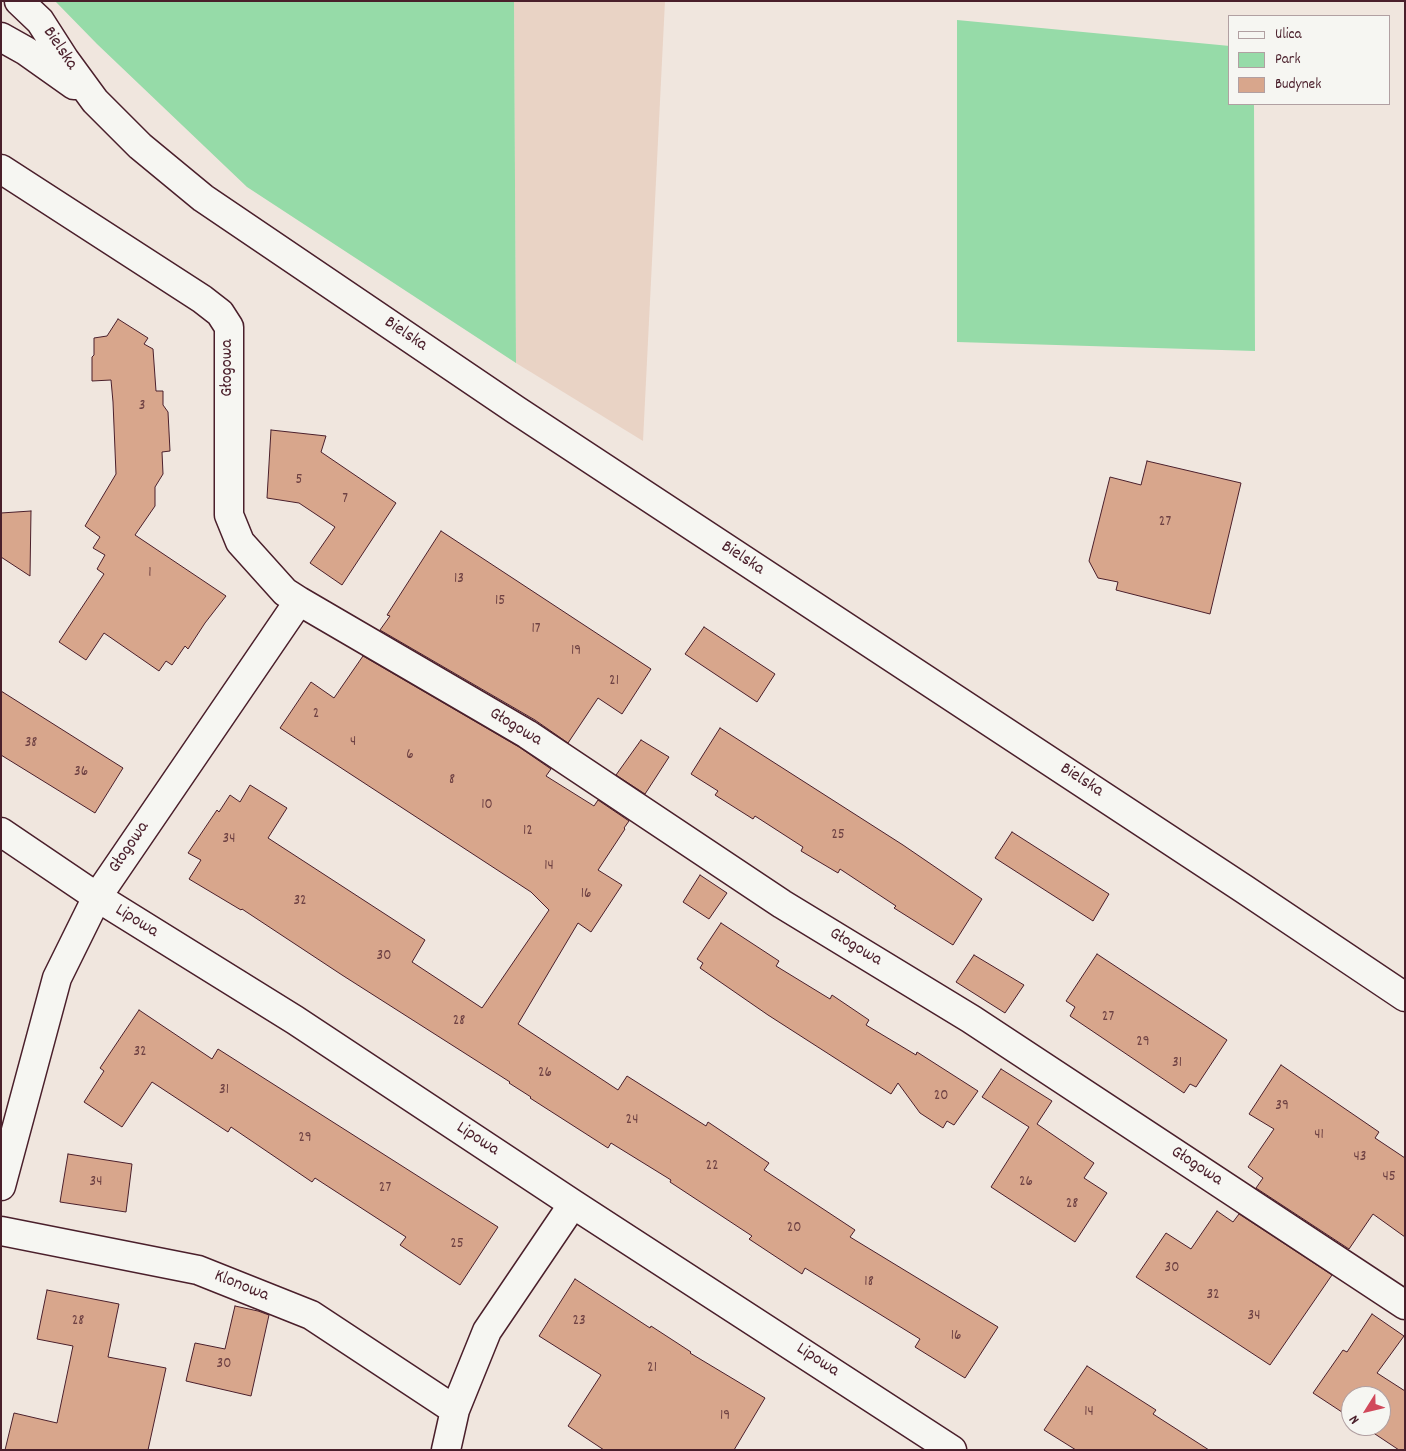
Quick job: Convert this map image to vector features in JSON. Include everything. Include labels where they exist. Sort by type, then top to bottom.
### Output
[{"type":"street","name":"Bielska","points":[[20,1],[40,21],[95,101],[140,146],[203,198],[524,415],[1244,888],[1405,997]]},
{"type":"street","name":"Bielska","points":[[1,36],[33,56],[95,101]]},
{"type":"street","name":"Głogowa","points":[[1,169],[202,299],[220,313],[229,327],[229,516],[240,542],[285,592],[527,734],[782,904],[971,1019],[1405,1305]]},
{"type":"street","name":"Głogowa","points":[[97,897],[299,601]]},
{"type":"street","name":"Lipowa","points":[[1,832],[97,897],[295,1020],[573,1204],[952,1450]]},
{"type":"street","points":[[1,1186],[57,978],[97,897]]},
{"type":"street","points":[[446,1450],[455,1410],[487,1331],[573,1204]]},
{"type":"street","name":"Klonowa","points":[[1,1231],[198,1270],[311,1315],[455,1410]]},
{"type":"shaded area","points":[[514,1],[665,1],[643,441],[516,363]]},
{"type":"green space","points":[[55,1],[514,1],[516,363],[247,187],[97,44]]},
{"type":"green space","points":[[957,20],[1228,46],[1228,105],[1254,105],[1255,351],[957,342]]},
{"type":"building","points":[[118,319],[148,338],[144,344],[153,349],[156,391],[163,391],[163,405],[168,412],[170,451],[162,452],[163,474],[155,487],[155,506],[135,535],[226,596],[188,649],[185,646],[172,665],[166,661],[159,671],[104,633],[86,660],[59,642],[104,574],[97,569],[105,555],[93,548],[100,537],[85,526],[116,474],[113,402],[111,380],[92,381],[92,357],[94,355],[94,338],[107,336]]},
{"type":"building","points":[[271,430],[326,436],[321,452],[396,503],[342,585],[310,563],[335,527],[299,503],[267,498]]},
{"type":"building","points":[[1147,461],[1241,483],[1210,614],[1116,590],[1118,582],[1098,578],[1089,561],[1110,477],[1141,485]]},
{"type":"building","points":[[31,511],[30,576],[1,557],[1,513]]},
{"type":"building","points":[[441,531],[651,669],[622,714],[598,698],[568,743],[535,720],[380,630],[390,616],[387,615]]},
{"type":"building","points":[[704,627],[775,674],[757,702],[685,654]]},
{"type":"building","points":[[363,656],[519,747],[551,769],[546,776],[594,806],[598,800],[629,821],[598,870],[622,885],[591,932],[578,923],[518,1024],[618,1090],[627,1076],[706,1126],[708,1122],[769,1163],[764,1170],[855,1230],[850,1237],[998,1327],[965,1378],[915,1347],[920,1339],[805,1268],[802,1274],[749,1239],[752,1236],[670,1182],[671,1180],[611,1143],[608,1148],[530,1098],[510,1082],[242,909],[189,879],[201,860],[188,853],[217,810],[219,812],[230,795],[240,802],[250,785],[287,808],[268,838],[425,940],[412,962],[482,1008],[549,910],[531,892],[280,728],[311,682],[334,698]]},
{"type":"building","points":[[1,691],[123,768],[95,813],[1,755]]},
{"type":"building","points":[[720,728],[903,845],[982,899],[953,945],[894,908],[896,906],[840,869],[838,873],[801,851],[803,847],[755,816],[753,819],[715,795],[718,791],[691,774]]},
{"type":"building","points":[[641,740],[669,757],[645,794],[616,775]]},
{"type":"building","points":[[1012,832],[1109,894],[1093,921],[995,858]]},
{"type":"building","points":[[700,875],[727,893],[709,919],[683,902]]},
{"type":"building","points":[[721,923],[779,961],[776,966],[830,999],[832,995],[869,1020],[866,1025],[916,1055],[917,1052],[978,1091],[954,1125],[947,1121],[943,1128],[920,1113],[898,1083],[891,1094],[768,1015],[700,968],[703,963],[697,959]]},
{"type":"building","points":[[1097,954],[1227,1040],[1196,1087],[1190,1084],[1184,1093],[1070,1016],[1075,1007],[1066,1001]]},
{"type":"building","points":[[974,955],[1024,985],[1005,1013],[956,982]]},
{"type":"building","points":[[139,1010],[212,1059],[218,1049],[498,1227],[460,1285],[400,1245],[406,1237],[315,1178],[312,1182],[231,1127],[228,1132],[152,1082],[122,1127],[84,1102],[104,1071],[100,1068]]},
{"type":"building","points":[[1281,1065],[1379,1132],[1375,1138],[1405,1158],[1405,1237],[1373,1214],[1349,1249],[1256,1188],[1263,1178],[1248,1167],[1274,1129],[1249,1114]]},
{"type":"building","points":[[1001,1069],[1052,1101],[1037,1124],[1094,1163],[1084,1178],[1107,1193],[1075,1242],[991,1187],[1029,1127],[982,1097]]},
{"type":"building","points":[[68,1154],[132,1164],[126,1212],[60,1202]]},
{"type":"building","points":[[1217,1211],[1233,1222],[1239,1214],[1332,1275],[1270,1365],[1136,1277],[1166,1233],[1191,1249]]},
{"type":"building","points":[[575,1279],[650,1328],[651,1326],[690,1353],[765,1398],[734,1450],[604,1450],[568,1426],[601,1375],[539,1336]]},
{"type":"building","points":[[47,1290],[119,1304],[108,1357],[166,1368],[148,1450],[5,1450],[14,1413],[57,1423],[73,1346],[37,1339]]},
{"type":"building","points":[[235,1306],[269,1315],[251,1396],[186,1381],[195,1343],[225,1349]]},
{"type":"building","points":[[1372,1314],[1404,1336],[1377,1373],[1405,1391],[1405,1450],[1399,1450],[1378,1436],[1391,1436],[1391,1386],[1341,1386],[1341,1411],[1313,1393],[1343,1350],[1347,1352]]},
{"type":"building","points":[[1087,1366],[1156,1410],[1153,1414],[1209,1450],[1076,1450],[1044,1430]]}]
